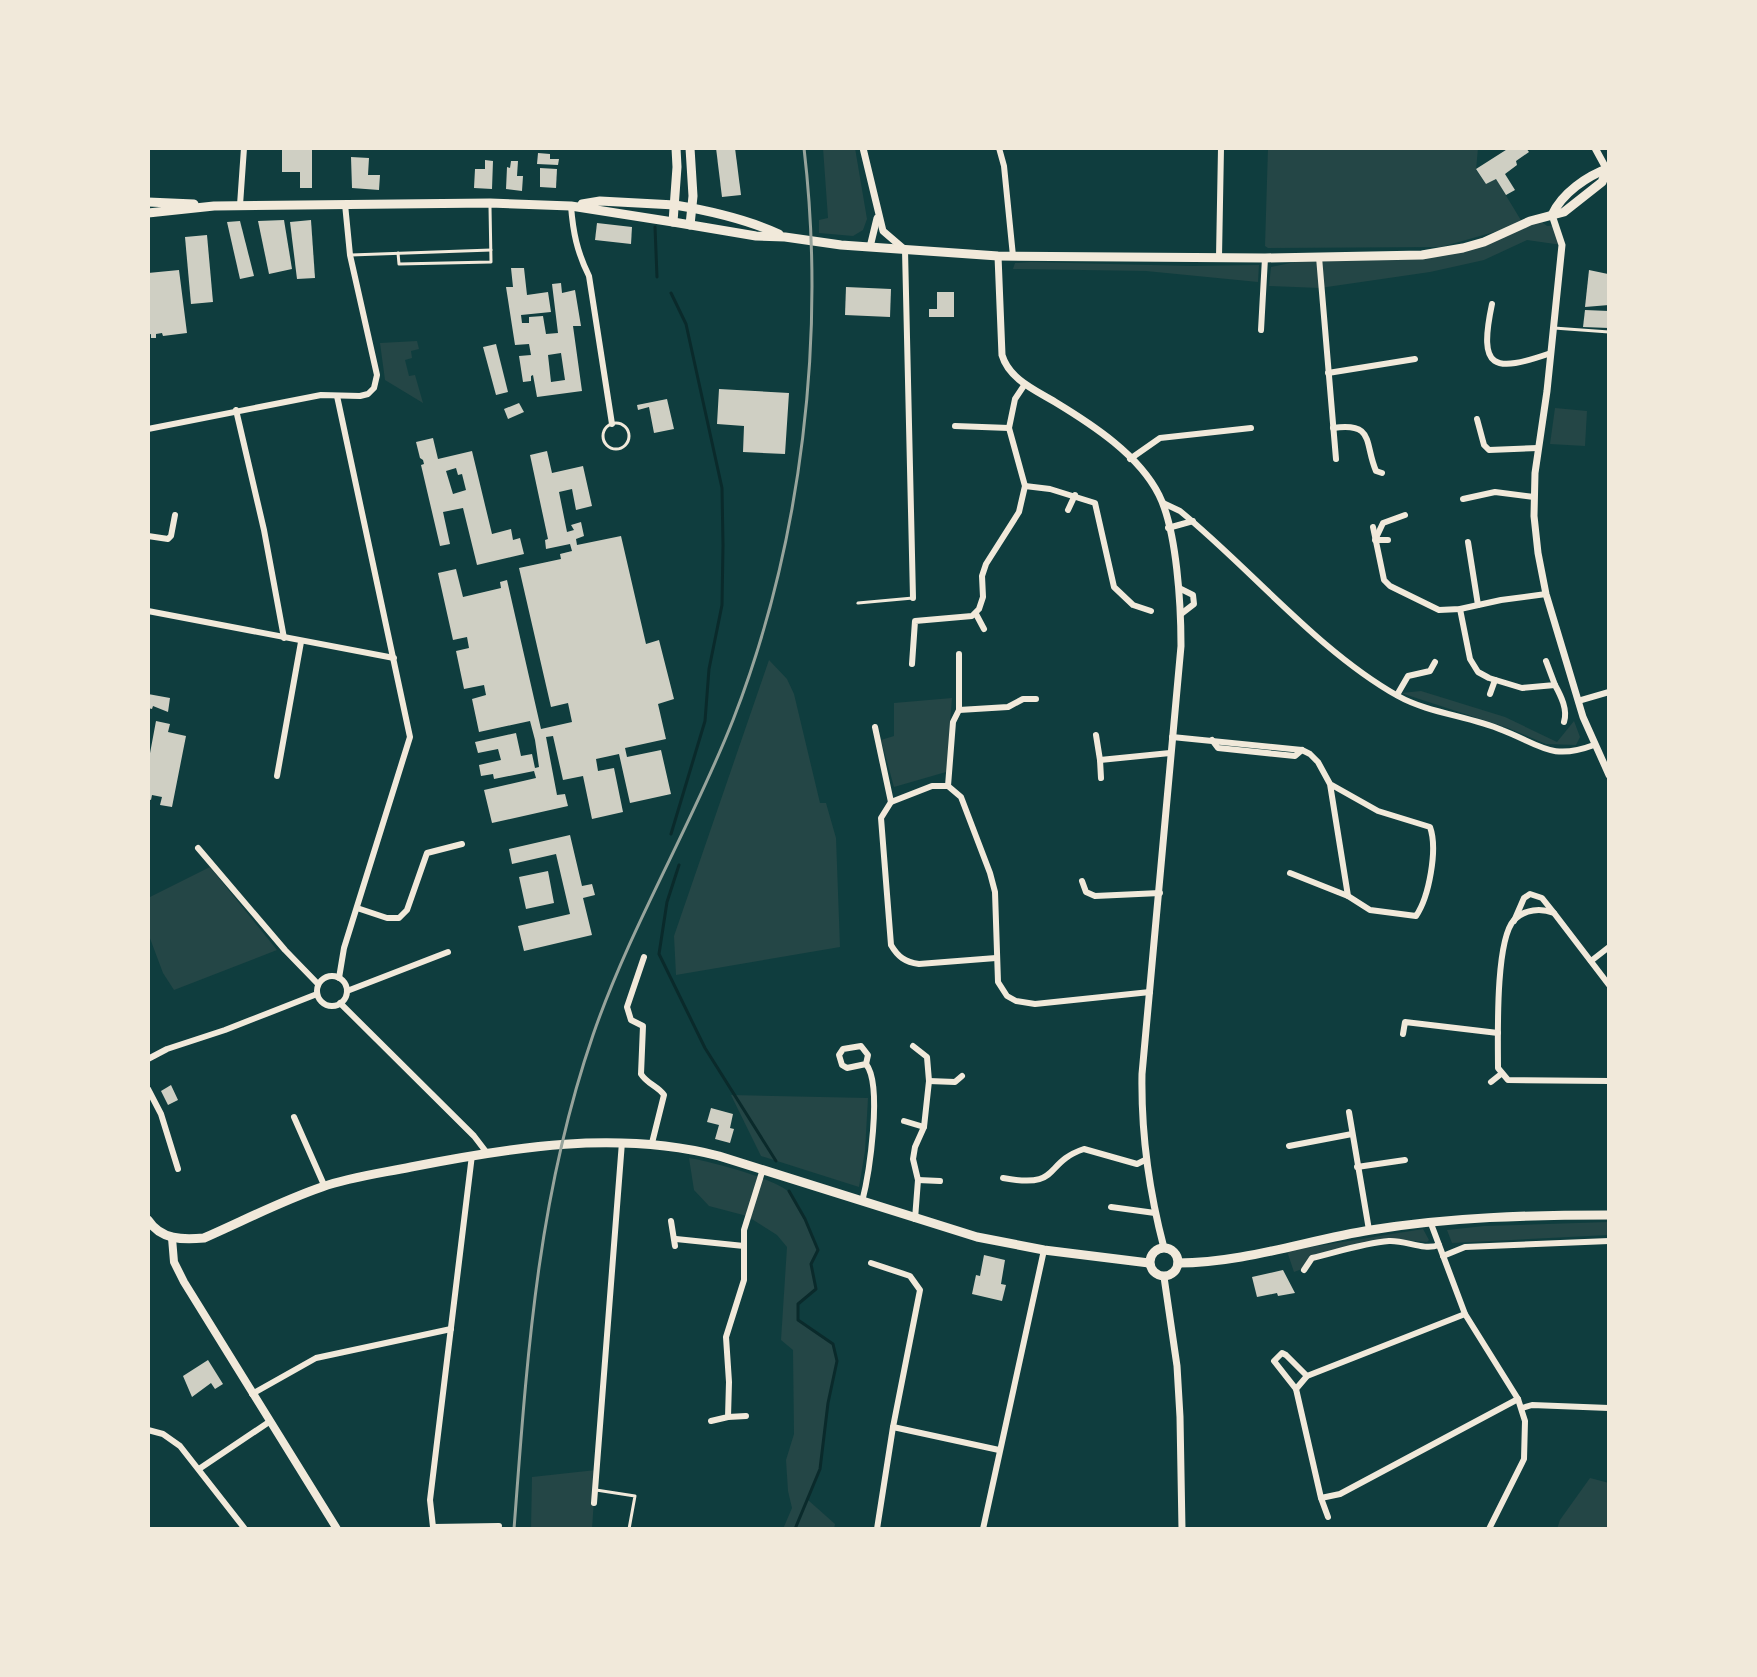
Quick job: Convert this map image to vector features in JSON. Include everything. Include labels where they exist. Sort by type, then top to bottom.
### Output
[{"type":"main road","points":[[673,222],[676,148]]},
{"type":"main road","points":[[690,148],[690,225]]},
{"type":"main road","points":[[148,213],[240,205],[490,203],[571,206],[756,236],[905,250],[998,256],[1319,257],[1443,252],[1484,242],[1530,221],[1552,215],[1557,204],[1595,172],[1608,169]]},
{"type":"main road","points":[[571,206],[600,201],[675,205],[758,225],[785,237]]},
{"type":"main road","points":[[148,202],[214,206]]},
{"type":"main road","points":[[149,1225],[172,1238],[204,1238],[324,1185],[487,1153],[551,1145],[652,1143],[688,1148],[768,1170],[977,1237],[1044,1250],[1149,1263]]},
{"type":"main road","points":[[1178,1263],[1244,1255],[1430,1221],[1505,1216],[1609,1215]]},
{"type":"main road","points":[[172,1238],[177,1270],[337,1529]]},
{"type":"main road","points":[[1164,1248],[1174,1252],[1178,1263],[1173,1274],[1164,1277],[1154,1273],[1149,1263],[1153,1253],[1164,1248]]},
{"type":"street","points":[[240,205],[244,148]]},
{"type":"street","points":[[863,148],[878,216],[886,236],[905,250],[913,598]]},
{"type":"street","points":[[999,148],[1004,166],[1013,256]]},
{"type":"street","points":[[1219,257],[1221,148]]},
{"type":"street","points":[[1595,148],[1608,169]]},
{"type":"street","points":[[148,429],[321,395],[360,396],[374,388],[377,375],[350,255],[345,204]]},
{"type":"street","points":[[571,206],[578,254],[589,276],[612,424]]},
{"type":"street","points":[[1552,215],[1562,245],[1534,497],[1538,553],[1546,594],[1578,701],[1609,775]]},
{"type":"street","points":[[870,247],[878,216]]},
{"type":"street","points":[[998,256],[1002,355],[1007,368],[1025,384],[1085,420],[1149,480],[1163,503],[1179,588],[1181,646],[1141,1112],[1155,1213],[1164,1248]]},
{"type":"street","points":[[1319,257],[1336,459]]},
{"type":"street","points":[[1261,330],[1265,258]]},
{"type":"street","points":[[1492,304],[1486,340],[1487,350],[1497,363],[1510,366],[1551,353]]},
{"type":"street","points":[[1328,373],[1415,359]]},
{"type":"street","points":[[974,615],[983,597],[982,576],[986,564],[1019,512],[1025,486],[1009,428],[1015,399],[1025,384]]},
{"type":"street","points":[[337,396],[409,731],[409,743],[341,958],[339,978]]},
{"type":"street","points":[[236,410],[264,530],[284,638]]},
{"type":"street","points":[[1477,419],[1484,445],[1489,450],[1538,448]]},
{"type":"street","points":[[955,426],[1009,428]]},
{"type":"street","points":[[1333,428],[1348,426],[1363,431],[1368,438],[1376,471],[1382,473]]},
{"type":"street","points":[[1130,459],[1160,438],[1251,428]]},
{"type":"street","points":[[1025,486],[1075,495],[1095,503],[1117,593],[1133,605],[1151,611]]},
{"type":"street","points":[[1463,499],[1495,492],[1534,497]]},
{"type":"street","points":[[1068,510],[1075,495]]},
{"type":"street","points":[[1163,503],[1193,521],[1350,663],[1397,695],[1415,704],[1458,714],[1503,730],[1542,749],[1559,753],[1594,745]]},
{"type":"street","points":[[148,536],[168,539],[175,515]]},
{"type":"street","points":[[1375,540],[1383,523],[1405,515]]},
{"type":"street","points":[[1168,528],[1193,521]]},
{"type":"street","points":[[1373,527],[1381,574],[1390,586],[1432,609],[1460,609],[1546,594]]},
{"type":"street","points":[[1375,540],[1388,540]]},
{"type":"street","points":[[1468,542],[1478,605]]},
{"type":"street","points":[[1179,588],[1193,595],[1194,604],[1181,614]]},
{"type":"street","points":[[1460,609],[1470,659],[1478,672],[1522,688],[1555,685]]},
{"type":"street","points":[[148,611],[394,658]]},
{"type":"street","points":[[974,615],[984,629]]},
{"type":"street","points":[[912,664],[915,621],[974,615]]},
{"type":"street","points":[[277,776],[301,642]]},
{"type":"street","points":[[948,786],[953,722],[959,710],[959,654]]},
{"type":"street","points":[[1546,661],[1563,702],[1564,722]]},
{"type":"street","points":[[1397,695],[1408,676],[1430,671],[1435,662]]},
{"type":"street","points":[[1490,694],[1495,680]]},
{"type":"street","points":[[1578,701],[1609,692]]},
{"type":"street","points":[[959,710],[1008,707],[1023,699],[1036,699]]},
{"type":"street","points":[[875,727],[891,802]]},
{"type":"street","points":[[1096,735],[1101,778]]},
{"type":"street","points":[[1172,737],[1212,740],[1218,748],[1295,756],[1302,750],[1310,754],[1330,784],[1348,896]]},
{"type":"street","points":[[1100,760],[1170,753]]},
{"type":"street","points":[[1290,873],[1348,896],[1370,910],[1416,916],[1426,903],[1434,839],[1430,827],[1378,811],[1330,784]]},
{"type":"street","points":[[996,958],[919,964],[908,963],[897,956],[891,945],[880,836],[881,818],[891,802],[932,786],[948,786],[961,797],[995,892],[998,982],[1007,996],[1035,1004],[1150,992]]},
{"type":"street","points":[[357,908],[387,918],[404,915],[427,853],[462,844]]},
{"type":"street","points":[[198,848],[318,984]]},
{"type":"street","points":[[1082,881],[1086,892],[1095,896],[1160,893]]},
{"type":"street","points":[[1609,985],[1542,898],[1530,894],[1524,898],[1502,954],[1498,1068],[1508,1080],[1609,1081]]},
{"type":"street","points":[[1514,921],[1529,911],[1543,909],[1554,913]]},
{"type":"street","points":[[1591,961],[1609,947]]},
{"type":"street","points":[[340,1003],[347,991],[448,952]]},
{"type":"street","points":[[644,957],[627,1007],[631,1020],[643,1026],[641,1074],[664,1095],[652,1143]]},
{"type":"street","points":[[340,1003],[326,1005],[317,994],[318,984],[325,977],[339,978],[345,983],[347,991]]},
{"type":"street","points":[[148,1059],[167,1049],[317,994]]},
{"type":"street","points":[[340,1003],[474,1136],[487,1153]]},
{"type":"street","points":[[1403,1034],[1407,1011]]},
{"type":"street","points":[[1405,1022],[1498,1033]]},
{"type":"street","points":[[861,1046],[868,1055],[866,1064],[847,1068],[842,1065],[839,1055],[843,1049],[861,1046]]},
{"type":"street","points":[[913,1046],[927,1057],[929,1081],[924,1127],[913,1159],[918,1180],[915,1219]]},
{"type":"street","points":[[862,1202],[871,1158],[873,1113],[870,1069],[866,1064]]},
{"type":"street","points":[[1491,1082],[1501,1074]]},
{"type":"street","points":[[929,1081],[955,1082],[962,1076]]},
{"type":"street","points":[[148,1089],[161,1114],[178,1169]]},
{"type":"street","points":[[1349,1112],[1369,1230]]},
{"type":"street","points":[[294,1117],[324,1185]]},
{"type":"street","points":[[904,1121],[924,1127]]},
{"type":"street","points":[[1289,1146],[1352,1134]]},
{"type":"street","points":[[594,1503],[622,1142]]},
{"type":"street","points":[[1003,1178],[1038,1181],[1053,1172],[1066,1158],[1084,1149],[1137,1164],[1147,1159]]},
{"type":"street","points":[[472,1155],[430,1500],[433,1528],[499,1526]]},
{"type":"street","points":[[1357,1167],[1405,1160]]},
{"type":"street","points":[[728,1417],[726,1337],[744,1280],[747,1216],[768,1170]]},
{"type":"street","points":[[918,1180],[940,1181]]},
{"type":"street","points":[[1111,1207],[1155,1213]]},
{"type":"street","points":[[671,1221],[675,1242],[744,1246]]},
{"type":"street","points":[[1430,1221],[1465,1314],[1522,1408],[1524,1459],[1489,1529]]},
{"type":"street","points":[[1304,1270],[1312,1258],[1388,1241],[1429,1249],[1439,1245]]},
{"type":"street","points":[[1443,1256],[1465,1247],[1609,1241]]},
{"type":"street","points":[[983,1529],[1044,1250]]},
{"type":"street","points":[[871,1263],[910,1276],[920,1290],[877,1529]]},
{"type":"street","points":[[1164,1277],[1177,1366],[1182,1529]]},
{"type":"street","points":[[1296,1389],[1307,1376],[1465,1314]]},
{"type":"street","points":[[252,1394],[316,1358],[451,1329]]},
{"type":"street","points":[[1307,1376],[1282,1353],[1274,1361],[1296,1389],[1328,1517]]},
{"type":"street","points":[[1321,1498],[1340,1494],[1518,1399]]},
{"type":"street","points":[[1522,1408],[1532,1405],[1609,1408]]},
{"type":"street","points":[[711,1421],[746,1416]]},
{"type":"street","points":[[199,1469],[269,1422]]},
{"type":"street","points":[[893,1427],[999,1450]]},
{"type":"street","points":[[148,1430],[172,1438],[245,1529]]},
{"type":"lane","points":[[398,253],[399,264],[491,262],[490,203]]},
{"type":"lane","points":[[350,255],[491,250]]},
{"type":"lane","points":[[1554,328],[1609,332]]},
{"type":"lane","points":[[612,424],[622,425],[628,432],[628,442],[618,449],[607,446],[603,440],[605,428],[612,424]]},
{"type":"lane","points":[[858,603],[913,598]]},
{"type":"lane","points":[[595,1490],[635,1496],[629,1529]]},
{"type":"shaded area","points":[[823,148],[855,148],[867,219],[863,230],[853,236],[819,233],[819,220],[828,218]]},
{"type":"shaded area","points":[[1268,148],[1478,148],[1476,170],[1486,184],[1496,179],[1522,222],[1441,247],[1268,248],[1265,246]]},
{"type":"shaded area","points":[[1530,221],[1542,222],[1547,226],[1557,225],[1562,245],[1527,240],[1484,260],[1430,272],[1320,288],[1269,286],[1271,267],[1319,257],[1443,252]]},
{"type":"shaded area","points":[[1015,263],[1259,265],[1258,282],[1146,271],[1013,269]]},
{"type":"shaded area","points":[[417,341],[419,349],[411,351],[412,358],[405,360],[409,376],[415,375],[423,403],[385,380],[380,343]]},
{"type":"shaded area","points":[[1555,408],[1587,411],[1585,446],[1550,444]]},
{"type":"shaded area","points":[[769,660],[787,679],[794,694],[820,803],[826,803],[836,838],[840,947],[676,975],[674,936]]},
{"type":"shaded area","points":[[1421,691],[1505,717],[1557,742],[1574,721],[1580,737],[1576,745],[1546,744],[1508,728],[1401,693]]},
{"type":"shaded area","points":[[952,698],[946,772],[894,787],[881,740],[894,736],[894,703]]},
{"type":"shaded area","points":[[210,867],[277,950],[174,990],[163,973],[148,933],[148,898]]},
{"type":"shaded area","points":[[731,1095],[868,1098],[859,1187],[761,1156]]},
{"type":"shaded area","points":[[689,1158],[742,1171],[783,1188],[799,1206],[818,1250],[811,1264],[816,1289],[798,1304],[798,1320],[833,1344],[837,1361],[820,1469],[808,1500],[835,1524],[834,1529],[783,1529],[792,1508],[786,1460],[794,1434],[793,1350],[781,1340],[787,1247],[777,1235],[747,1216],[709,1206],[694,1190]]},
{"type":"shaded area","points":[[1609,1222],[1609,1235],[1452,1243],[1447,1230],[1484,1226]]},
{"type":"shaded area","points":[[1423,1229],[1429,1240],[1427,1242],[1389,1239],[1311,1256],[1302,1269],[1294,1272],[1287,1251]]},
{"type":"shaded area","points":[[596,1470],[592,1529],[531,1529],[532,1477]]},
{"type":"shaded area","points":[[1590,1478],[1609,1483],[1609,1529],[1557,1529],[1560,1520]]},
{"type":"building","points":[[282,148],[312,148],[312,188],[300,188],[300,172],[282,172]]},
{"type":"building","points":[[716,148],[735,148],[741,195],[722,197]]},
{"type":"building","points":[[1509,148],[1526,148],[1529,152],[1505,174],[1515,190],[1506,195],[1496,179],[1486,184],[1476,169]]},
{"type":"building","points":[[538,153],[550,154],[550,159],[559,159],[558,165],[537,164]]},
{"type":"building","points":[[351,157],[369,158],[368,175],[380,175],[379,190],[352,188]]},
{"type":"building","points":[[485,160],[493,161],[492,189],[474,188],[475,169],[485,169]]},
{"type":"building","points":[[511,161],[518,161],[517,176],[523,176],[522,191],[506,189],[507,167],[510,168]]},
{"type":"building","points":[[540,168],[557,169],[556,188],[540,187]]},
{"type":"building","points":[[284,220],[292,269],[269,274],[258,221]]},
{"type":"building","points":[[311,220],[315,278],[297,279],[290,222]]},
{"type":"building","points":[[240,221],[254,276],[240,279],[227,222]]},
{"type":"building","points":[[597,223],[632,227],[631,244],[595,240]]},
{"type":"building","points":[[207,235],[213,302],[191,304],[185,237]]},
{"type":"building","points":[[511,268],[524,268],[527,295],[548,292],[551,312],[521,315],[522,323],[529,323],[529,317],[543,316],[546,334],[558,333],[552,284],[561,283],[562,293],[575,290],[581,326],[573,326],[582,391],[537,397],[533,375],[531,381],[523,382],[519,356],[531,355],[529,344],[515,345],[506,287],[513,287]],"holes":[[[561,353],[565,380],[551,382],[548,355]]]},
{"type":"building","points":[[179,270],[187,333],[163,336],[162,333],[151,338],[151,334],[148,335],[148,273]]},
{"type":"building","points":[[1589,270],[1608,274],[1609,305],[1585,307]]},
{"type":"building","points":[[846,287],[891,289],[890,317],[845,315]]},
{"type":"building","points":[[937,292],[954,292],[954,317],[929,317],[929,309],[937,309]]},
{"type":"building","points":[[1585,310],[1609,311],[1609,328],[1583,327]]},
{"type":"building","points":[[496,344],[508,392],[496,395],[483,347]]},
{"type":"building","points":[[719,389],[789,393],[785,454],[743,452],[744,426],[717,424]]},
{"type":"building","points":[[667,399],[674,429],[654,433],[649,407],[638,410],[637,405]]},
{"type":"building","points":[[519,403],[524,412],[508,419],[504,409]]},
{"type":"building","points":[[433,438],[438,459],[472,451],[492,534],[511,529],[513,540],[520,538],[524,554],[477,565],[463,508],[443,512],[450,544],[440,546],[421,465],[424,464],[416,442]],"holes":[[[456,468],[458,475],[462,474],[466,490],[453,494],[446,471]]]},
{"type":"building","points":[[547,451],[552,473],[583,466],[592,506],[576,510],[572,489],[559,492],[567,532],[574,530],[571,525],[581,522],[584,536],[576,539],[577,545],[621,536],[646,644],[659,640],[674,699],[658,704],[666,739],[625,748],[627,757],[661,750],[671,794],[630,803],[619,754],[596,759],[598,771],[614,768],[623,812],[592,819],[583,776],[563,780],[553,736],[546,737],[557,795],[565,794],[568,806],[492,823],[484,790],[536,778],[534,771],[494,779],[493,774],[481,776],[479,765],[501,760],[498,749],[478,753],[475,742],[516,733],[521,756],[532,754],[535,768],[539,767],[535,740],[530,721],[479,732],[472,699],[486,695],[484,685],[464,689],[456,651],[469,648],[467,637],[453,640],[438,573],[456,569],[463,597],[501,588],[500,582],[507,580],[541,729],[572,722],[568,703],[551,707],[519,568],[561,559],[560,554],[572,551],[570,544],[546,549],[545,540],[548,539],[530,455]]},
{"type":"building","points":[[148,694],[170,698],[168,712],[153,706],[152,709],[148,708]]},
{"type":"building","points":[[156,721],[170,724],[168,732],[186,736],[172,807],[160,805],[162,797],[152,795],[151,800],[148,799],[148,764]]},
{"type":"building","points":[[570,835],[582,886],[592,884],[595,895],[583,898],[592,935],[524,951],[518,926],[570,914],[556,854],[512,864],[509,849]]},
{"type":"building","points":[[548,871],[554,903],[526,909],[519,877]]},
{"type":"building","points":[[171,1085],[178,1100],[168,1105],[161,1091]]},
{"type":"building","points":[[711,1108],[733,1114],[730,1128],[734,1129],[730,1143],[715,1139],[719,1125],[707,1122]]},
{"type":"building","points":[[984,1255],[1005,1260],[1001,1284],[1006,1285],[1002,1301],[972,1294]]},
{"type":"building","points":[[1283,1270],[1295,1293],[1257,1297],[1252,1277]]},
{"type":"building","points":[[208,1360],[223,1384],[215,1389],[211,1383],[192,1397],[183,1376]]},
{"type":"waterway","points":[[655,227],[657,277]]},
{"type":"waterway","points":[[671,293],[686,324],[722,488],[723,545],[722,605],[709,669],[705,721],[671,834]]},
{"type":"waterway","points":[[679,865],[667,902],[659,954],[705,1048],[776,1161]]},
{"type":"waterway","points":[[789,1191],[818,1250],[811,1264],[816,1289],[798,1304],[798,1320],[833,1344],[837,1361],[820,1469],[795,1529]]},
{"type":"railway","points":[[514,1529],[537,1279],[559,1157],[574,1096],[608,994],[733,720],[757,652],[792,511],[803,438],[812,292],[804,148]]}]
